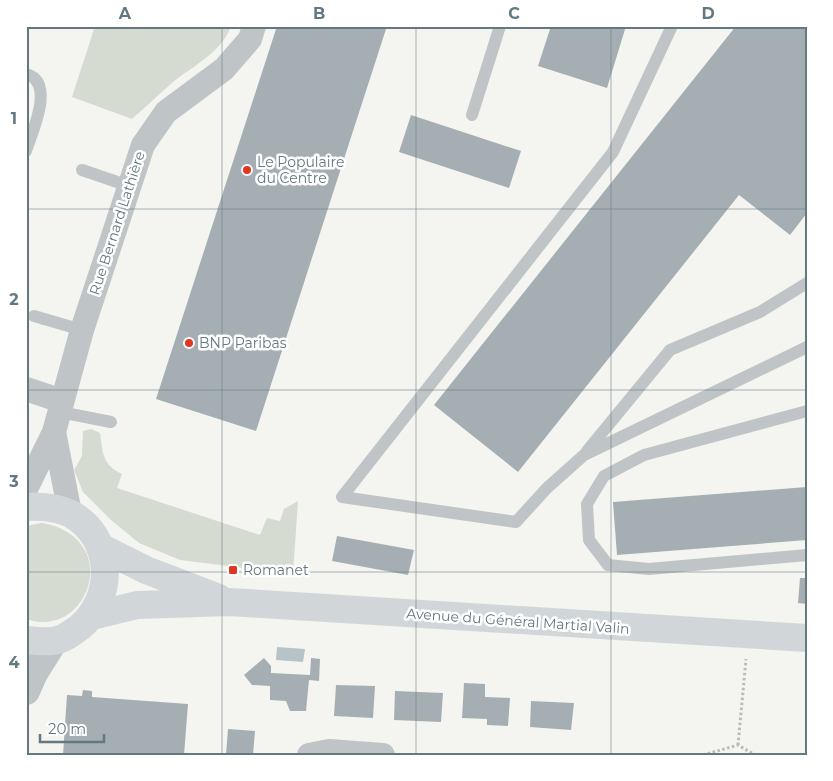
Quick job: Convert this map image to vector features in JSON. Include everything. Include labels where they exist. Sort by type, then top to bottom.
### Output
[{"type":"main road","points":[[26,507],[47,506],[70,513],[92,532],[105,563],[106,583],[100,602],[92,616],[65,637],[54,641],[26,640]]},
{"type":"main road","name":"Avenue du Général Martial Valin","points":[[100,548],[146,570],[230,602]]},
{"type":"main road","name":"Avenue du Général Martial Valin","points":[[92,616],[137,605],[230,602],[807,638]]},
{"type":"street","name":"Rue Bernard Lathière","points":[[26,489],[59,415],[82,330],[143,145],[166,112],[224,69],[250,39],[254,26]]},
{"type":"street","points":[[26,389],[59,415]]},
{"type":"street","name":"Rue Bernard Lathière","points":[[59,415],[70,513]]},
{"type":"street","points":[[26,691],[34,673],[54,641]]},
{"type":"street","points":[[319,753],[382,755]]},
{"type":"lane","points":[[472,115],[500,26]]},
{"type":"lane","points":[[672,26],[613,152],[342,497],[516,522],[547,488],[584,455],[670,350],[760,312],[807,283]]},
{"type":"lane","points":[[26,74],[30,75],[41,87],[41,101],[26,151]]},
{"type":"lane","points":[[82,170],[129,186]]},
{"type":"lane","points":[[34,316],[82,330]]},
{"type":"lane","points":[[584,455],[807,347]]},
{"type":"lane","points":[[807,412],[644,455],[604,476],[587,504],[589,540],[608,565],[649,569],[807,555]]},
{"type":"lane","points":[[59,415],[111,422]]},
{"type":"path","points":[[738,745],[748,635]]},
{"type":"path","points":[[702,755],[738,745],[755,755]]},
{"type":"shaded area","points":[[95,26],[231,26],[227,35],[214,51],[173,82],[132,119],[72,97]]},
{"type":"shaded area","points":[[91,429],[100,433],[103,452],[107,462],[122,474],[117,488],[260,535],[267,518],[280,521],[284,509],[298,501],[293,574],[180,560],[139,543],[111,520],[83,492],[74,470],[82,456],[83,431]]},
{"type":"shaded area","points":[[42,523],[68,532],[83,547],[90,566],[88,585],[80,602],[66,615],[48,622],[26,619],[26,526]]},
{"type":"shaded area","points":[[277,647],[305,649],[303,662],[276,660]]},
{"type":"building","points":[[277,26],[387,26],[256,431],[156,399]]},
{"type":"building","points":[[551,26],[626,26],[607,88],[538,66]]},
{"type":"building","points":[[736,26],[807,26],[807,213],[790,235],[739,195],[518,472],[434,405]]},
{"type":"building","points":[[411,115],[521,151],[509,188],[399,152]]},
{"type":"building","points":[[807,487],[807,540],[617,555],[613,502]]},
{"type":"building","points":[[337,536],[414,550],[408,575],[332,561]]},
{"type":"building","points":[[800,578],[807,578],[807,604],[798,603]]},
{"type":"building","points":[[264,658],[271,666],[271,673],[310,675],[311,658],[320,659],[319,681],[309,680],[306,711],[290,711],[286,701],[270,700],[270,686],[252,685],[244,675]]},
{"type":"building","points":[[464,683],[485,684],[485,697],[510,698],[508,726],[487,725],[487,719],[462,718]]},
{"type":"building","points":[[336,685],[375,686],[373,718],[334,716]]},
{"type":"building","points":[[83,690],[92,691],[92,697],[188,704],[184,755],[63,755],[67,695],[82,696]]},
{"type":"building","points":[[395,691],[443,693],[441,722],[394,720]]},
{"type":"building","points":[[531,701],[574,703],[571,730],[530,727]]},
{"type":"building","points":[[228,729],[255,731],[253,755],[226,755]]},
{"type":"place","name":"Le Populaire du Centre","points":[[247,170]]},
{"type":"place","name":"BNP Paribas","points":[[189,343]]},
{"type":"place","name":"Romanet","points":[[233,570]]}]
